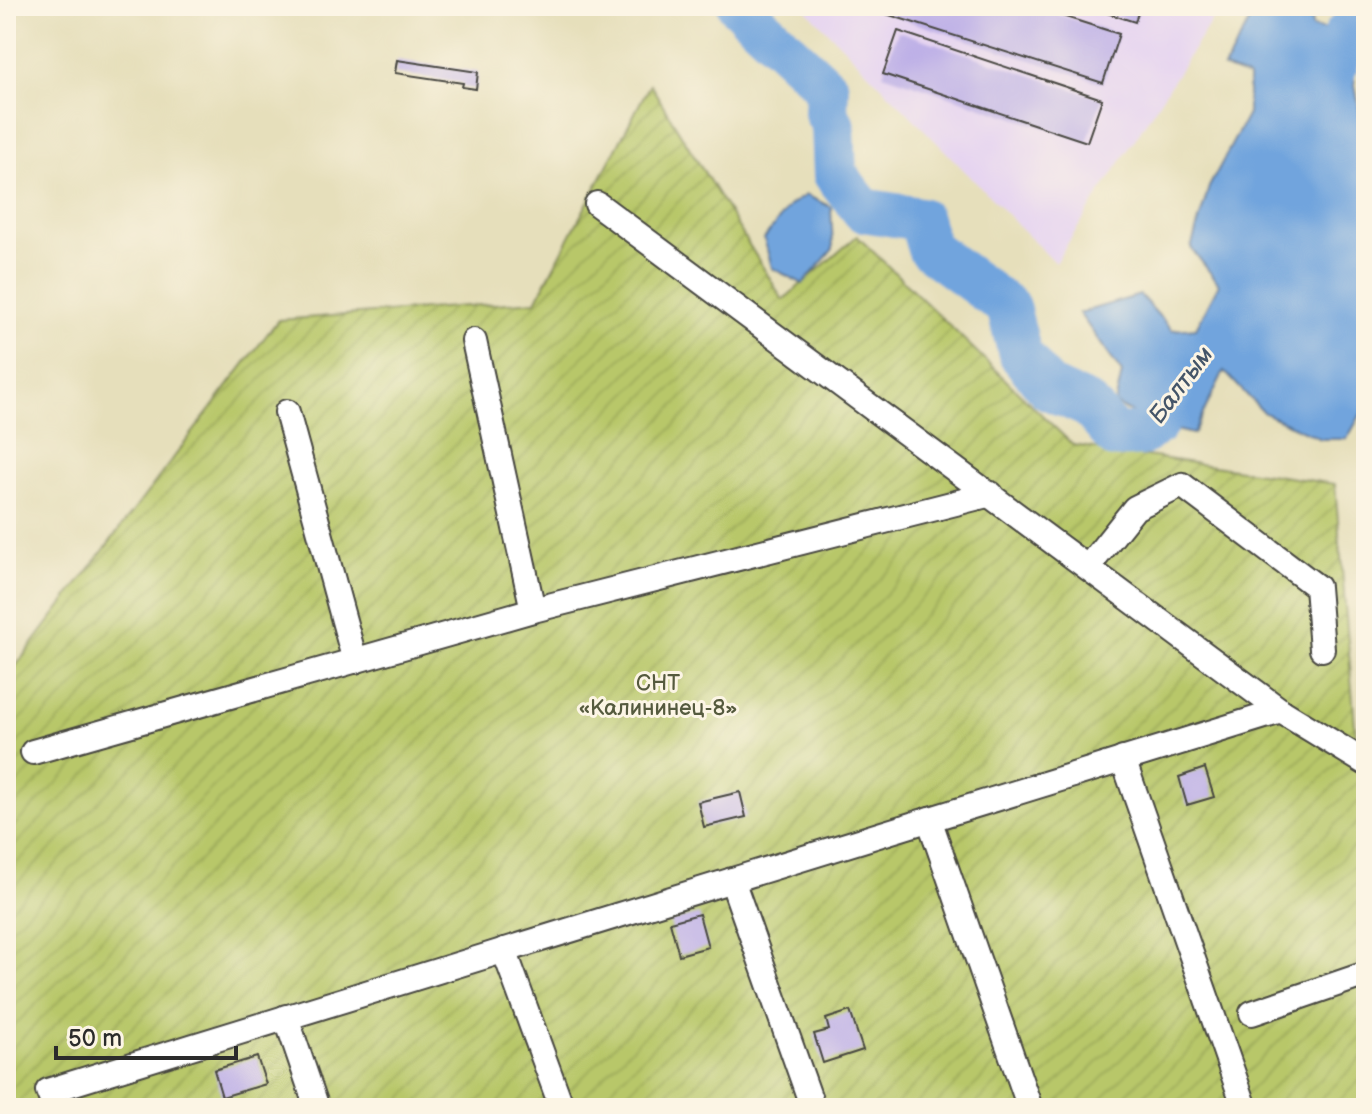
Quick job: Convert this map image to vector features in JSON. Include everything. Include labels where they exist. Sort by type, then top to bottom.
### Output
[{"type":"lane","points":[[597,204],[1281,711],[1366,763]]},
{"type":"lane","points":[[474,341],[533,610]]},
{"type":"lane","points":[[287,412],[355,661]]},
{"type":"lane","points":[[1088,567],[1135,508],[1182,485],[1317,587],[1322,649]]},
{"type":"lane","points":[[33,752],[533,610],[991,494]]},
{"type":"lane","points":[[55,1108],[48,1091],[1281,711]]},
{"type":"lane","points":[[1123,759],[1245,1108]]},
{"type":"lane","points":[[929,819],[1030,1108]]},
{"type":"lane","points":[[732,880],[813,1108]]},
{"type":"lane","points":[[504,950],[562,1108]]},
{"type":"lane","points":[[1252,1013],[1366,974]]},
{"type":"lane","points":[[286,1017],[317,1108]]},
{"type":"shaded area","points":[[803,6],[1221,6],[1055,263]]},
{"type":"green space","name":"СНТ «Калининец-8»","points":[[650,84],[783,300],[857,236],[1073,445],[1335,484],[1357,750],[1366,775],[1366,1108],[6,1108],[6,679],[278,320],[536,301]]},
{"type":"water","points":[[1258,6],[1310,6],[1312,27],[1346,34],[1361,118],[1366,125],[1366,405],[1347,439],[1321,439],[1264,413],[1224,371],[1193,434],[1155,425],[1115,404],[1122,373],[1079,313],[1140,295],[1172,330],[1196,328],[1219,284],[1191,248],[1209,187],[1248,114],[1248,77],[1224,68]]},
{"type":"water","points":[[806,195],[831,207],[833,249],[803,284],[772,268],[764,239],[790,205]]},
{"type":"building","points":[[861,6],[1031,6],[1119,34],[1103,83]]},
{"type":"building","points":[[1085,6],[1140,6],[1135,22]]},
{"type":"building","points":[[898,31],[1102,99],[1087,142],[883,74]]},
{"type":"building","points":[[397,60],[478,72],[476,89],[462,87],[463,83],[395,73]]},
{"type":"building","points":[[1205,768],[1214,797],[1187,805],[1179,777]]},
{"type":"building","points":[[740,792],[746,817],[704,827],[698,802]]},
{"type":"building","points":[[699,914],[708,947],[679,955],[670,922]]},
{"type":"building","points":[[850,1011],[863,1050],[823,1063],[814,1034],[829,1030],[826,1019]]},
{"type":"building","points":[[257,1057],[266,1084],[222,1097],[214,1070]]},
{"type":"waterway","name":"Балтым","points":[[739,6],[827,88],[826,113],[833,125],[835,174],[863,210],[920,219],[929,249],[1008,307],[1020,354],[1048,388],[1089,406],[1115,436],[1142,434],[1155,425],[1189,375]]},
{"type":"waterway","name":"Балтым","points":[[1328,89],[1346,34],[1366,17]]}]
